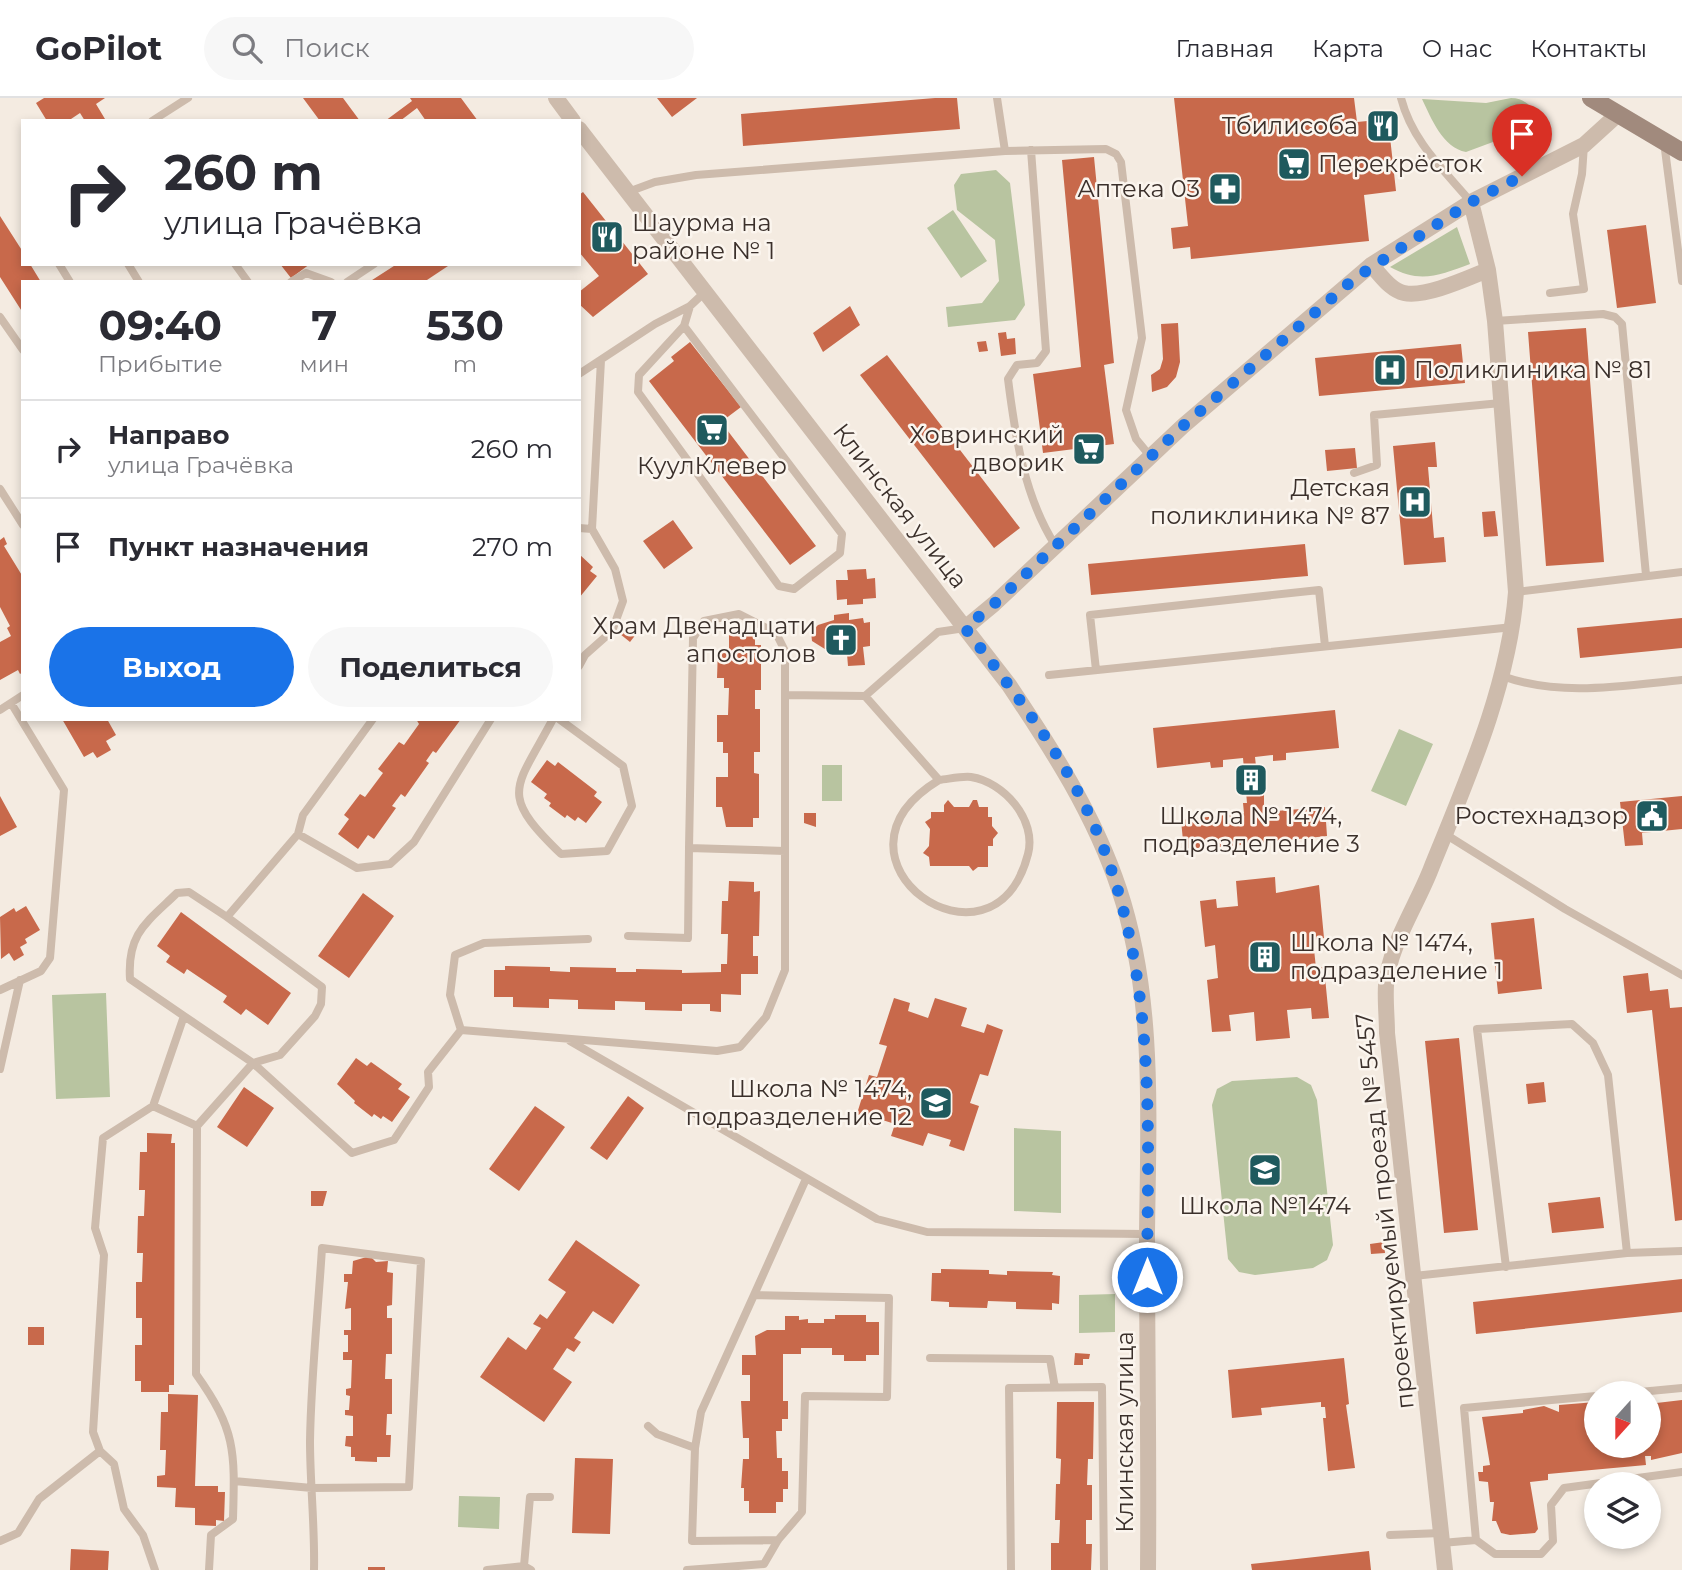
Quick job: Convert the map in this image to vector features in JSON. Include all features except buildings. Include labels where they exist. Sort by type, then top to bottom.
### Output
[{"type":"main road","points":[[1591,98],[1682,152]]},
{"type":"street","points":[[556,98],[572,119]]},
{"type":"street","points":[[965,628],[1150,456],[1371,265],[1471,202],[1584,145],[1617,115]]},
{"type":"street","name":"Клинская улица","points":[[581,132],[1009,685],[1066,771],[1097,831],[1119,891],[1133,944],[1143,1004],[1147,1104],[1148,1570]]},
{"type":"street","name":"проектируемый проезд № 5457","points":[[1445,1570],[1387,1033],[1386,984],[1394,953],[1445,834],[1502,676],[1513,627],[1517,592],[1495,321],[1488,270],[1471,202]]},
{"type":"street","points":[[1371,265],[1392,288],[1416,294],[1457,283],[1488,270]]},
{"type":"lane","points":[[155,119],[187,98]]},
{"type":"lane","points":[[998,98],[1005,150]]},
{"type":"lane","points":[[1401,98],[1406,117],[1429,155],[1471,202]]},
{"type":"lane","points":[[1664,142],[1682,281]]},
{"type":"lane","points":[[1550,293],[1584,289],[1573,214],[1582,174],[1584,145]]},
{"type":"lane","points":[[628,192],[655,181],[696,175],[1005,150],[1106,149],[1116,153],[1121,162],[1142,338],[1126,410],[1136,439],[1150,456]]},
{"type":"lane","points":[[1031,150],[1046,351],[1037,363],[1017,365],[1008,379],[1017,446],[1043,527],[1055,545]]},
{"type":"lane","points":[[350,280],[371,266]]},
{"type":"lane","points":[[294,280],[306,273],[325,280]]},
{"type":"lane","points":[[581,373],[654,324],[690,306],[705,292]]},
{"type":"lane","points":[[684,327],[842,534],[839,553],[794,589],[779,586],[638,392],[639,375],[684,327],[690,306]]},
{"type":"lane","points":[[1495,321],[1603,314],[1615,317],[1622,324],[1646,575]]},
{"type":"lane","points":[[0,317],[21,347]]},
{"type":"lane","points":[[582,652],[612,631],[622,601],[615,569],[592,529],[601,360]]},
{"type":"lane","points":[[1354,473],[1377,465],[1374,415],[1501,403]]},
{"type":"lane","points":[[0,489],[21,522]]},
{"type":"lane","points":[[581,528],[592,529]]},
{"type":"lane","points":[[1517,592],[1682,572]]},
{"type":"lane","points":[[1096,670],[1090,615],[1319,590],[1325,646]]},
{"type":"lane","points":[[461,1030],[718,1051],[740,1047],[765,1017],[785,970],[785,651],[776,632],[739,614],[704,621],[693,638],[688,938],[628,936]]},
{"type":"lane","points":[[1049,675],[1513,627]]},
{"type":"lane","points":[[785,695],[865,696],[938,632],[965,628]]},
{"type":"lane","points":[[1502,676],[1518,682],[1584,690],[1682,680]]},
{"type":"lane","points":[[0,710],[21,696]]},
{"type":"lane","points":[[865,696],[939,780]]},
{"type":"lane","points":[[11,703],[21,719]]},
{"type":"lane","points":[[0,990],[41,971],[50,958],[64,790],[22,721]]},
{"type":"lane","points":[[227,917],[298,834],[303,815],[372,721]]},
{"type":"lane","points":[[298,834],[357,868],[390,863],[414,842],[490,721]]},
{"type":"lane","points":[[552,721],[522,776],[517,798],[530,824],[561,854],[607,851],[632,806],[624,766],[562,721]]},
{"type":"lane","points":[[972,777],[1009,795],[1023,815],[1030,846],[1022,877],[1003,899],[972,912],[935,908],[911,890],[895,860],[896,827],[903,810],[915,795],[939,780],[972,777]]},
{"type":"lane","points":[[1445,834],[1565,909],[1682,975]]},
{"type":"lane","points":[[689,848],[785,851]]},
{"type":"lane","points":[[209,1570],[211,1535],[233,1519],[235,1456],[231,1436],[216,1402],[196,1374],[197,1126],[253,1063],[280,1055],[315,1016],[321,1004],[323,987],[189,892],[177,893],[141,929],[128,955],[130,979],[253,1063],[352,1153],[394,1140],[429,1087],[428,1072],[461,1030]]},
{"type":"lane","points":[[461,1030],[450,995],[455,955],[484,943],[588,939]]},
{"type":"lane","points":[[0,1069],[20,981]]},
{"type":"lane","points":[[155,1570],[143,1535],[124,1509],[114,1464],[100,1451],[93,1432],[104,1255],[95,1228],[103,1138],[153,1106],[184,1016]]},
{"type":"lane","points":[[1506,1267],[1476,1029],[1572,1024],[1593,1043],[1608,1075],[1627,1253]]},
{"type":"lane","points":[[568,1040],[877,1219],[927,1232],[1147,1234]]},
{"type":"lane","points":[[153,1106],[197,1126]]},
{"type":"lane","points":[[778,1540],[692,1541],[695,1448],[701,1412],[806,1179]]},
{"type":"lane","points":[[234,1481],[312,1488],[409,1486],[421,1261],[322,1248],[310,1441],[312,1488],[314,1570]]},
{"type":"lane","points":[[1414,1276],[1627,1253],[1682,1251]]},
{"type":"lane","points":[[687,1570],[764,1567],[778,1540],[802,1512],[805,1396],[887,1398],[889,1298],[754,1296]]},
{"type":"lane","points":[[930,1358],[1050,1359],[1055,1388]]},
{"type":"lane","points":[[1011,1570],[1009,1388],[1102,1387],[1104,1570]]},
{"type":"lane","points":[[1661,1390],[1682,1388]]},
{"type":"lane","points":[[1476,1540],[1464,1408],[1584,1397]]},
{"type":"lane","points":[[648,1426],[657,1434],[695,1448]]},
{"type":"lane","points":[[0,1541],[18,1533],[39,1499],[100,1451]]},
{"type":"lane","points":[[1390,1535],[1476,1540],[1495,1554],[1541,1554],[1553,1541],[1551,1505],[1564,1488],[1682,1472]]},
{"type":"lane","points":[[487,1570],[527,1568],[530,1497],[550,1497]]},
{"type":"green space","points":[[1511,98],[1523,101],[1534,111],[1536,115],[1531,128],[1466,152],[1451,145],[1444,138],[1422,99],[1486,103]]},
{"type":"green space","points":[[996,170],[1010,183],[1025,305],[1015,320],[948,327],[946,307],[982,303],[999,281],[995,240],[957,210],[954,185],[961,174]]},
{"type":"green space","points":[[953,210],[987,261],[961,278],[927,228]]},
{"type":"green space","points":[[1457,227],[1470,264],[1430,276],[1411,275],[1390,267]]},
{"type":"green space","points":[[1399,729],[1433,744],[1406,806],[1371,791]]},
{"type":"green space","points":[[822,765],[842,765],[842,801],[822,801]]},
{"type":"green space","points":[[106,993],[110,1097],[56,1099],[52,995]]},
{"type":"green space","points":[[1297,1077],[1311,1085],[1317,1100],[1333,1245],[1327,1260],[1313,1268],[1255,1275],[1239,1272],[1228,1259],[1212,1105],[1217,1089],[1232,1081]]},
{"type":"green space","points":[[1014,1128],[1061,1131],[1061,1213],[1014,1211]]},
{"type":"green space","points":[[1115,1294],[1115,1332],[1079,1333],[1079,1295]]},
{"type":"green space","points":[[459,1496],[500,1497],[499,1529],[458,1527]]},
{"type":"place","name":"Тбилисоба","points":[[1383,126]]},
{"type":"place","name":"Перекрёсток","points":[[1294,164]]},
{"type":"place","name":"Аптека 03","points":[[1225,189]]},
{"type":"place","name":"Шаурма на районе № 1","points":[[607,237]]},
{"type":"place","name":"Поликлиника № 81","points":[[1390,370]]},
{"type":"place","name":"КуулКлевер","points":[[712,430]]},
{"type":"place","name":"Ховринский дворик","points":[[1089,449]]},
{"type":"place","name":"Детская поликлиника № 87","points":[[1415,502]]},
{"type":"place","name":"Храм Двенадцати апостолов","points":[[841,640]]},
{"type":"place","name":"Школа № 1474, подразделение 3","points":[[1251,780]]},
{"type":"place","name":"Ростехнадзор","points":[[1652,816]]},
{"type":"place","name":"Школа № 1474, подразделение 1","points":[[1265,957]]},
{"type":"place","name":"Школа № 1474, подразделение 12","points":[[936,1103]]},
{"type":"place","name":"Школа №1474","points":[[1265,1170]]},
{"type":"route","points":[[1147,1277],[1147,1104],[1143,1004],[1133,944],[1119,891],[1097,831],[1066,771],[1009,685],[965,628],[994,604],[1183,426],[1371,265],[1471,202],[1522,176]]}]
